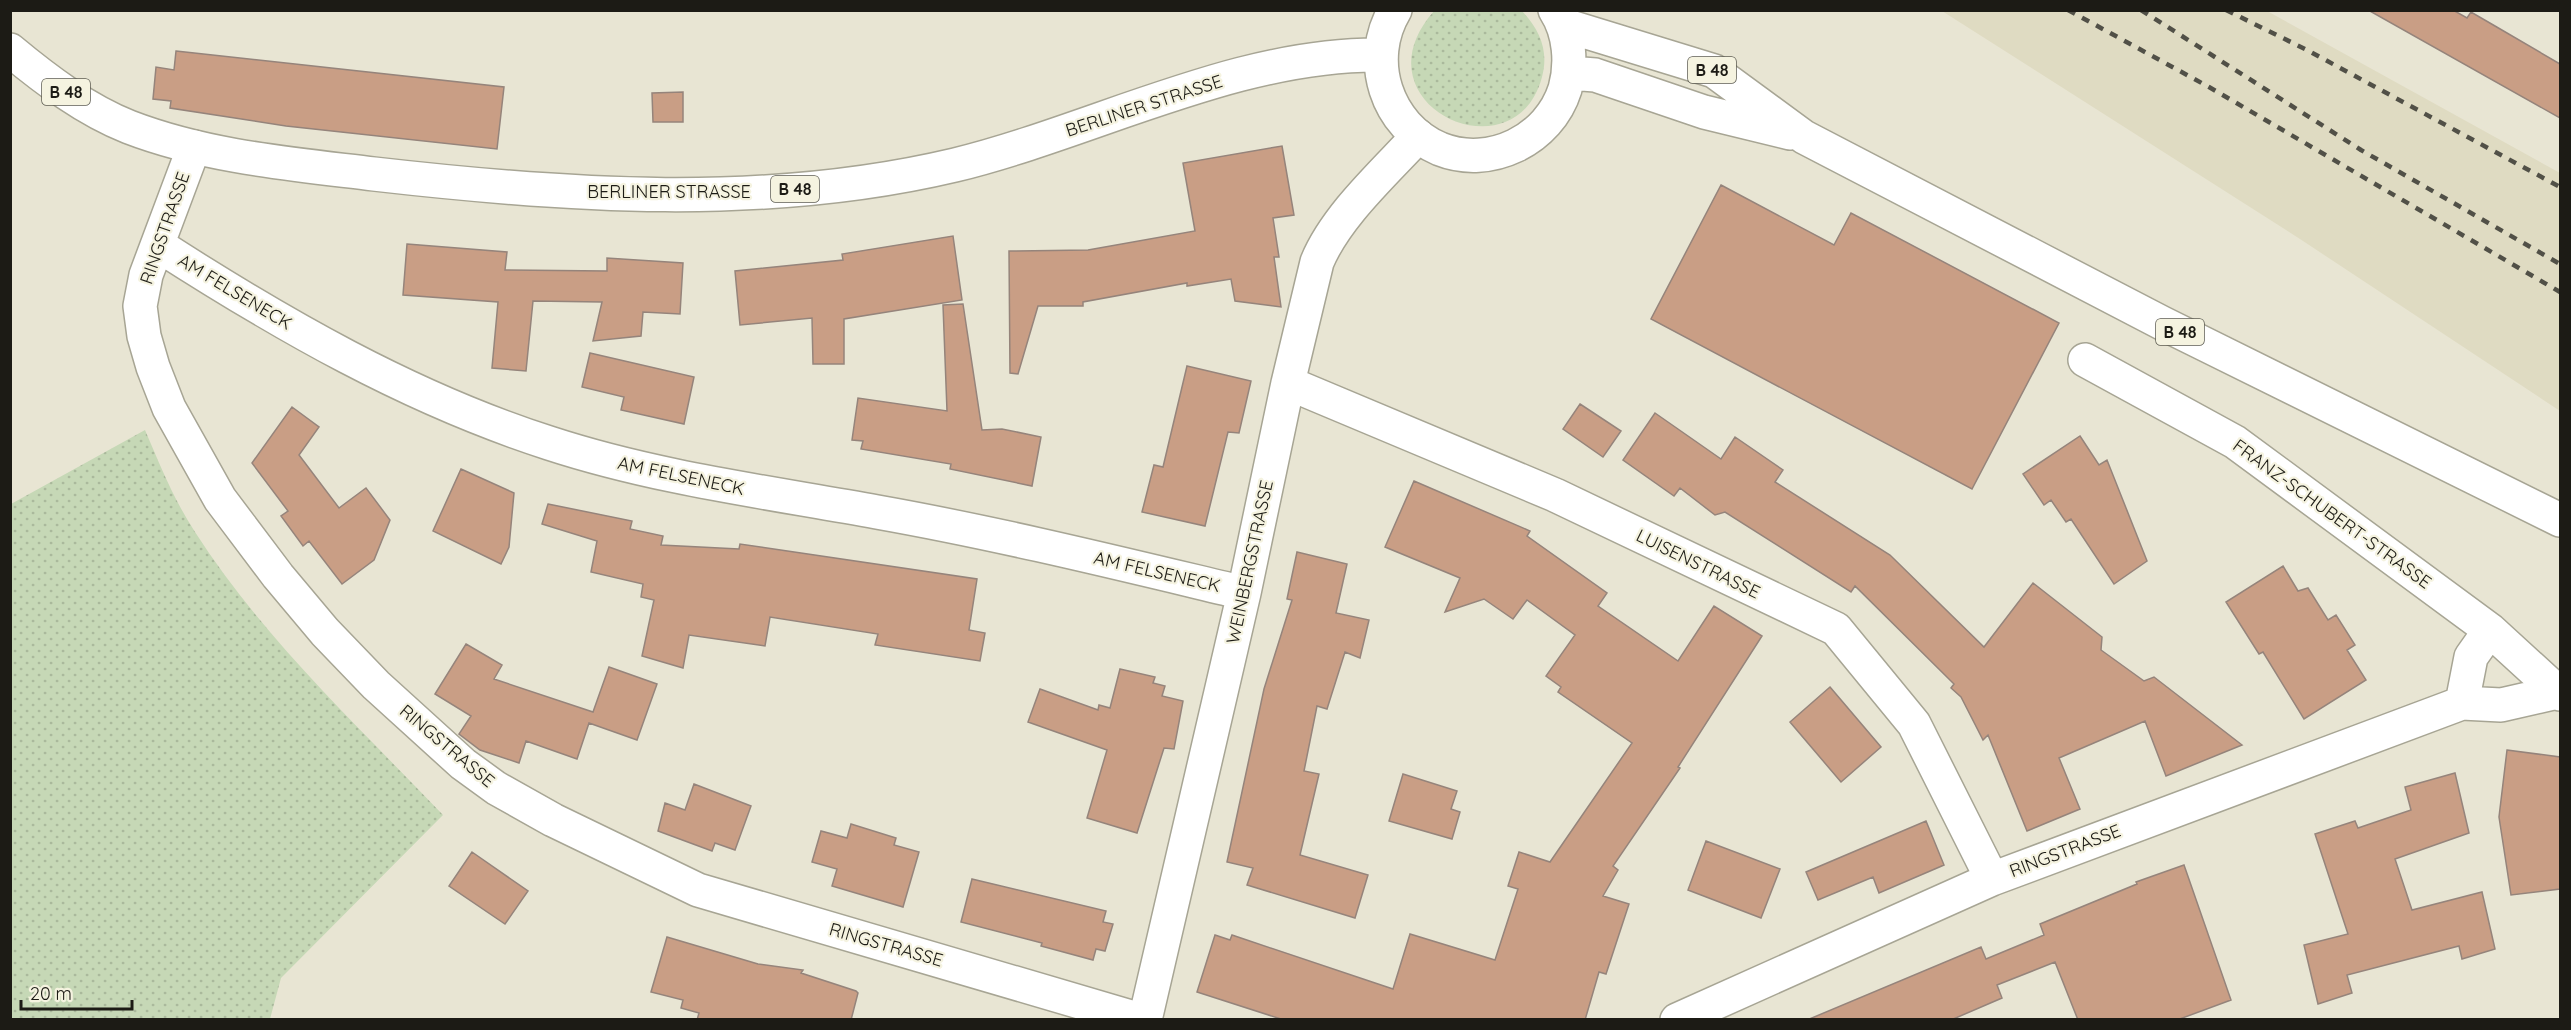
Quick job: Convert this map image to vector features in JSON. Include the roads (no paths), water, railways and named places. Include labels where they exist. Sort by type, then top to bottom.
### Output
[{"type":"street","points":[[1395,10],[1385,33],[1381,55],[1382,78],[1389,100],[1402,120],[1418,136],[1440,149],[1465,155],[1490,154],[1514,147],[1533,136],[1550,120],[1561,101],[1570,73],[1560,18]]},
{"type":"street","name":"B 48","points":[[1560,18],[1714,71],[1804,137],[2173,328],[2560,520]]},
{"type":"street","name":"B 48","points":[[10,50],[47,80],[126,126],[194,147]]},
{"type":"street","name":"BERLINER STRASSE","points":[[194,147],[309,166],[509,188],[617,194],[775,191],[833,185],[951,166],[1004,152],[1197,86],[1328,56],[1381,55]]},
{"type":"street","name":"B 48","points":[[1570,73],[1595,75],[1704,112],[1804,137]]},
{"type":"street","name":"WEINBERGSTRASSE","points":[[1143,1020],[1244,592],[1288,383],[1317,262],[1325,243],[1345,218],[1418,136]]},
{"type":"street","name":"RINGSTRASSE","points":[[194,147],[146,275],[140,306],[144,336],[169,408],[220,499],[278,576],[325,632],[376,685],[464,764],[496,788],[553,820],[698,890],[1143,1020]]},
{"type":"street","name":"AM FELSENECK","points":[[158,245],[298,330],[382,375],[467,414],[547,443],[628,467],[988,533],[1244,592]]},
{"type":"street","name":"FRANZ-SCHUBERT-STRASSE","points":[[2085,360],[2235,442],[2490,630],[2559,693]]},
{"type":"street","name":"LUISENSTRASSE","points":[[1288,383],[1555,495],[1836,629],[1914,724],[1992,879]]},
{"type":"street","points":[[2462,703],[2471,657],[2490,630]]},
{"type":"street","name":"RINGSTRASSE","points":[[1677,1020],[1992,879],[2462,703],[2501,705],[2559,693]]},
{"type":"railway","points":[[2068,10],[2209,87],[2560,292]]},
{"type":"railway","points":[[2141,10],[2361,150],[2560,264]]},
{"type":"railway","points":[[2226,10],[2307,50],[2560,187]]}]
